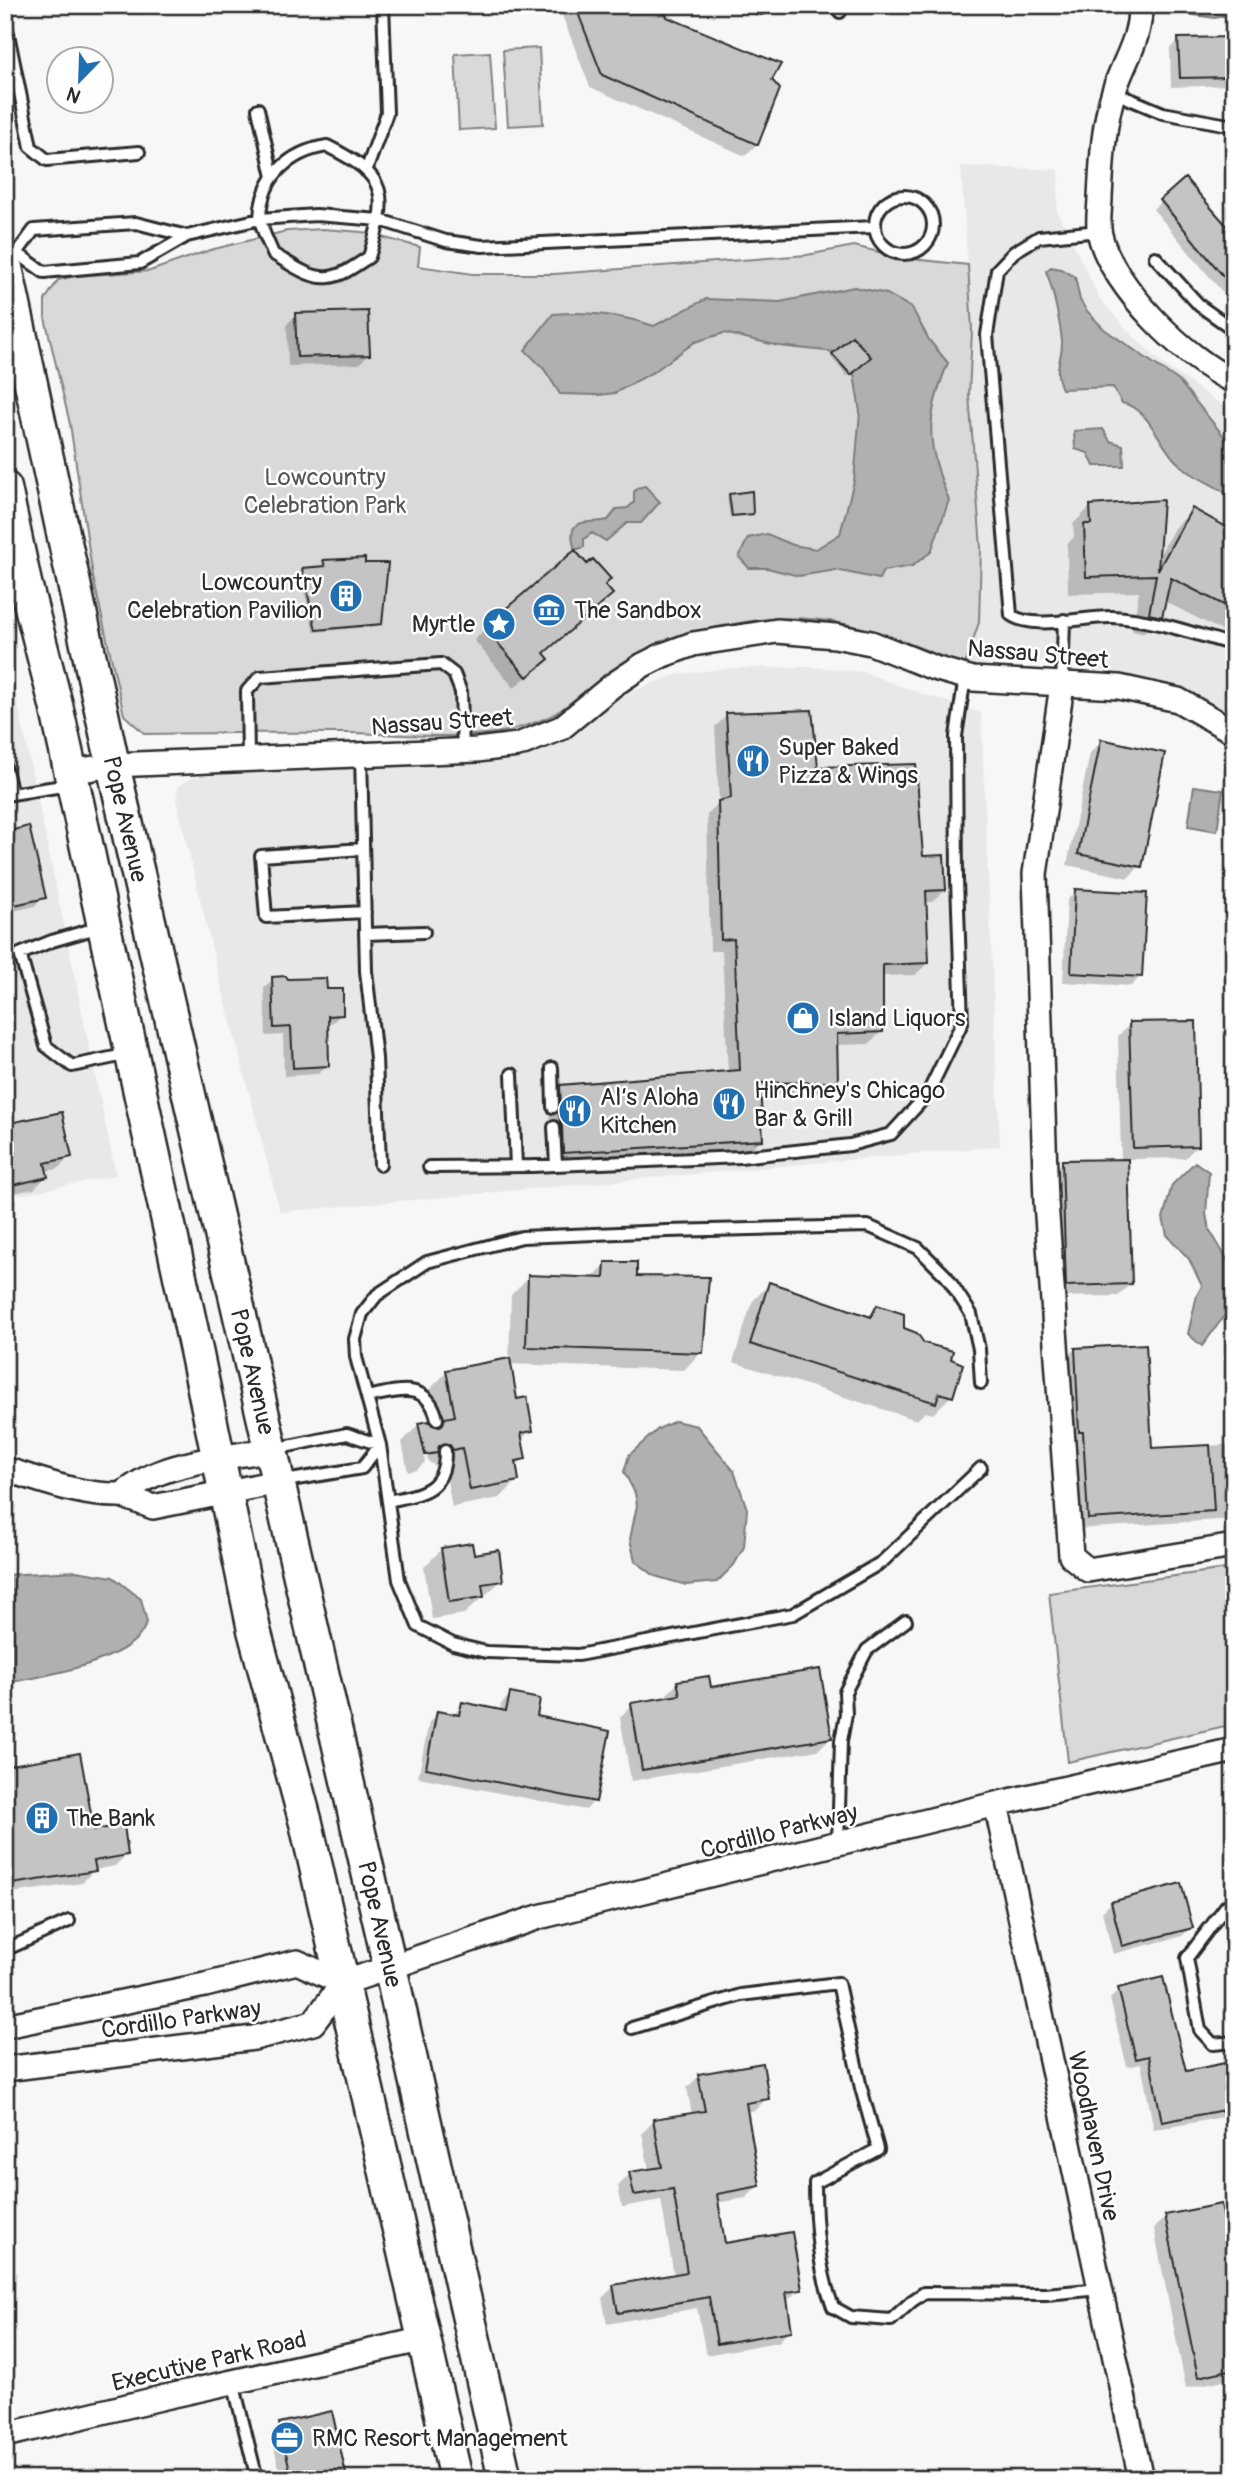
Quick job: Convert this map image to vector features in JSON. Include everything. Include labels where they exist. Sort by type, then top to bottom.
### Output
[{"type":"main road","name":"Pope Avenue","points":[[9,256],[113,765],[505,2479]]},
{"type":"main road","name":"Pope Avenue","points":[[5,488],[18,568],[56,705],[254,1630],[306,1823],[456,2479]]},
{"type":"street","points":[[1140,5],[1139,31],[1113,92],[1103,147],[1099,231],[1113,269],[1163,328],[1184,351],[1216,373],[1234,381]]},
{"type":"street","name":"Nassau Street","points":[[70,779],[113,765],[509,747],[561,728],[643,665],[693,645],[776,631],[835,636],[871,643],[965,677],[1119,687],[1178,701],[1234,732]]},
{"type":"street","points":[[1062,685],[1035,874],[1046,1202],[1071,1556],[1088,1570],[1234,1546]]},
{"type":"street","points":[[121,1495],[146,1478],[217,1458],[269,1450]]},
{"type":"street","points":[[5,1469],[100,1496],[121,1495],[153,1507],[277,1482]]},
{"type":"street","name":"Cordillo Parkway","points":[[5,2069],[254,2038],[313,2023],[343,1983],[539,1917],[996,1804],[1234,1750]]},
{"type":"street","name":"Woodhaven Drive","points":[[996,1804],[1141,2479]]},
{"type":"street","name":"Cordillo Parkway","points":[[5,2026],[205,1985],[297,1962],[343,1983]]},
{"type":"street","name":"Executive Park Road","points":[[5,2435],[425,2339]]},
{"type":"lane","points":[[366,171],[387,113],[383,5]]},
{"type":"lane","points":[[753,5],[760,8],[763,5]]},
{"type":"lane","points":[[5,19],[31,147],[47,159],[139,152]]},
{"type":"lane","points":[[1113,92],[1163,113],[1234,126]]},
{"type":"lane","points":[[258,109],[273,177]]},
{"type":"lane","points":[[327,146],[347,156],[366,171],[382,194],[380,220],[369,257],[349,270],[328,278],[305,272],[273,254],[260,219],[273,177],[294,156],[309,149],[327,146]]},
{"type":"lane","points":[[901,197],[910,197],[926,207],[933,225],[928,242],[921,249],[903,254],[886,247],[876,236],[874,227],[883,205],[901,197]]},
{"type":"lane","points":[[187,236],[136,223],[34,230],[9,256],[44,272],[140,263],[187,236],[260,219],[316,215],[380,220],[435,238],[481,246],[874,227]]},
{"type":"lane","points":[[1099,231],[1039,237],[1014,251],[998,270],[987,335],[1012,615],[1029,622],[1112,617],[1157,623],[1234,645]]},
{"type":"lane","points":[[1155,257],[1200,306],[1234,330]]},
{"type":"lane","points":[[1062,685],[1064,620]]},
{"type":"lane","points":[[248,759],[247,691],[260,677],[441,664],[454,674],[461,692],[463,750]]},
{"type":"lane","points":[[429,1167],[740,1157],[850,1145],[891,1133],[927,1096],[962,1023],[956,736],[965,677]]},
{"type":"lane","points":[[361,754],[366,971],[376,1058],[380,1165]]},
{"type":"lane","points":[[5,767],[8,794],[70,779]]},
{"type":"lane","points":[[363,849],[261,856],[265,917],[365,912]]},
{"type":"lane","points":[[103,926],[20,954],[46,1045],[72,1066],[131,1053]]},
{"type":"lane","points":[[365,934],[424,932]]},
{"type":"lane","points":[[552,1068],[553,1107]]},
{"type":"lane","points":[[512,1074],[516,1166]]},
{"type":"lane","points":[[554,1127],[556,1165]]},
{"type":"lane","points":[[981,1383],[979,1349],[971,1314],[947,1278],[918,1248],[868,1226],[522,1237],[427,1262],[377,1295],[362,1314],[355,1339],[356,1357],[380,1445],[399,1580],[418,1626],[453,1644],[486,1652],[578,1655],[793,1614],[882,1562],[981,1468]]},
{"type":"lane","points":[[367,1398],[398,1390],[418,1392],[430,1401],[438,1419]]},
{"type":"lane","points":[[269,1450],[347,1434],[380,1445]]},
{"type":"lane","points":[[277,1482],[362,1468],[380,1445]]},
{"type":"lane","points":[[388,1501],[432,1489],[442,1477],[446,1465],[445,1451]]},
{"type":"lane","points":[[838,1843],[845,1692],[867,1650],[906,1621]]},
{"type":"lane","points":[[1234,1901],[1226,1906],[1187,1958],[1200,2030],[1213,2044],[1234,2042]]},
{"type":"lane","points":[[5,1950],[69,1921]]},
{"type":"lane","points":[[632,2028],[741,1995],[838,1983],[861,2088],[878,2149],[815,2183],[815,2219],[826,2290],[833,2307],[851,2317],[891,2320],[924,2293],[1046,2294],[1100,2289]]},
{"type":"lane","points":[[233,2382],[257,2479]]},
{"type":"shaded area","points":[[1170,5],[1234,5],[1234,13],[1215,18],[1174,12]]},
{"type":"shaded area","points":[[961,166],[1059,170],[1057,211],[1100,299],[1128,331],[1164,365],[1234,413],[1234,717],[1165,685],[1085,667],[1049,661],[965,665],[979,622],[981,548],[969,395],[972,330]]},
{"type":"shaded area","points":[[1051,267],[1075,277],[1080,300],[1086,310],[1104,329],[1179,381],[1223,435],[1234,450],[1234,499],[1181,466],[1146,418],[1131,406],[1122,403],[1113,387],[1062,389],[1058,369],[1062,341],[1054,296],[1046,271]]},
{"type":"shaded area","points":[[854,287],[887,294],[912,308],[929,340],[948,363],[935,400],[931,432],[936,463],[949,500],[931,552],[912,566],[883,571],[879,579],[836,570],[799,576],[767,568],[749,568],[739,557],[748,538],[767,534],[793,545],[816,549],[840,534],[854,481],[860,412],[854,374],[835,352],[779,346],[724,333],[695,342],[655,371],[615,393],[599,395],[560,394],[544,369],[525,350],[553,314],[604,315],[654,326],[706,299],[780,302]]},
{"type":"shaded area","points":[[1103,429],[1110,441],[1123,445],[1124,466],[1094,466],[1088,453],[1075,449],[1074,431]]},
{"type":"shaded area","points":[[645,486],[660,502],[641,523],[627,523],[606,541],[592,533],[584,539],[584,547],[575,550],[572,539],[575,526],[608,520],[617,509],[628,508],[634,502],[637,488]]},
{"type":"shaded area","points":[[5,642],[116,1175],[5,1198]]},
{"type":"shaded area","points":[[814,667],[864,672],[981,713],[1000,1146],[280,1212],[176,799],[179,785],[191,778],[317,766],[404,765],[523,753],[572,738],[619,696],[678,674],[735,668]]},
{"type":"shaded area","points":[[1194,786],[1223,790],[1217,831],[1188,826]]},
{"type":"shaded area","points":[[1195,1162],[1209,1172],[1206,1214],[1209,1229],[1231,1266],[1234,1266],[1234,1303],[1202,1346],[1188,1334],[1197,1295],[1202,1286],[1189,1259],[1167,1235],[1163,1218],[1172,1185]]},
{"type":"shaded area","points":[[675,1421],[697,1426],[734,1471],[747,1509],[744,1547],[734,1565],[717,1582],[686,1585],[655,1576],[635,1561],[630,1539],[637,1505],[635,1493],[624,1472],[629,1455],[658,1429]]},
{"type":"shaded area","points":[[76,1571],[113,1577],[141,1599],[147,1622],[142,1633],[128,1646],[96,1662],[5,1683],[5,1575]]},
{"type":"green space","points":[[539,48],[543,124],[508,126],[503,50]]},
{"type":"green space","points":[[490,52],[495,128],[459,130],[455,54]]},
{"type":"green space","name":"Lowcountry Celebration Park","points":[[323,229],[362,232],[420,247],[418,266],[473,274],[554,274],[807,255],[854,246],[903,258],[968,265],[972,330],[969,395],[981,548],[979,622],[965,665],[856,626],[811,619],[751,621],[721,626],[663,645],[611,672],[556,713],[501,732],[445,736],[326,733],[145,734],[124,715],[93,577],[70,424],[45,318],[45,300],[58,280],[75,276],[150,271],[210,250],[287,231]]},
{"type":"green space","points":[[1234,1568],[1234,1724],[1068,1762],[1049,1593]]},
{"type":"building","points":[[575,5],[663,5],[667,17],[781,64],[772,80],[780,89],[758,145],[602,75]]},
{"type":"building","points":[[1234,37],[1234,77],[1180,78],[1178,38]]},
{"type":"building","points":[[1185,178],[1234,234],[1234,289],[1160,200]]},
{"type":"building","points":[[368,311],[370,355],[297,357],[295,313]]},
{"type":"building","points":[[852,336],[871,357],[851,375],[832,354]]},
{"type":"building","points":[[752,491],[753,514],[732,516],[729,494]]},
{"type":"building","points":[[1163,500],[1158,570],[1192,508],[1234,531],[1234,610],[1171,578],[1162,617],[1149,614],[1156,575],[1086,577],[1084,524],[1091,524],[1090,505]]},
{"type":"building","name":"The Sandbox","points":[[575,550],[587,564],[593,559],[611,579],[605,585],[613,594],[544,653],[549,659],[527,677],[484,627]]},
{"type":"building","name":"Lowcountry Celebration Pavilion","points":[[365,558],[365,563],[388,563],[382,624],[316,630],[302,568],[325,566],[323,560]]},
{"type":"building","points":[[812,710],[818,767],[916,764],[923,856],[944,855],[946,890],[926,891],[929,963],[883,965],[883,1032],[837,1034],[838,1082],[760,1083],[763,1140],[563,1153],[562,1127],[558,1112],[561,1107],[560,1085],[740,1070],[734,939],[721,940],[718,801],[731,798],[726,713]]},
{"type":"building","points":[[1101,739],[1165,753],[1142,867],[1078,854]]},
{"type":"building","points":[[29,826],[46,898],[5,907],[5,832]]},
{"type":"building","points":[[1075,889],[1147,893],[1142,977],[1071,973]]},
{"type":"building","points":[[286,976],[288,979],[326,978],[327,989],[343,989],[343,1015],[328,1016],[329,1066],[293,1068],[291,1027],[274,1028],[272,977]]},
{"type":"building","points":[[1196,1021],[1199,1146],[1133,1148],[1129,1022]]},
{"type":"building","points":[[62,1112],[72,1157],[45,1163],[48,1177],[9,1186],[5,1170],[5,1124]]},
{"type":"building","points":[[1128,1159],[1132,1284],[1066,1286],[1062,1160]]},
{"type":"building","points":[[605,1262],[637,1262],[637,1276],[709,1277],[703,1353],[526,1347],[528,1275],[604,1278]]},
{"type":"building","points":[[769,1282],[871,1317],[877,1305],[904,1314],[904,1328],[917,1333],[924,1343],[953,1351],[951,1359],[963,1364],[953,1397],[939,1393],[936,1403],[750,1344]]},
{"type":"building","points":[[1146,1344],[1152,1448],[1210,1445],[1214,1511],[1088,1519],[1083,1432],[1079,1432],[1075,1348]]},
{"type":"building","points":[[510,1358],[517,1399],[527,1397],[533,1431],[521,1433],[526,1459],[516,1461],[519,1481],[470,1490],[462,1448],[453,1450],[445,1443],[439,1446],[437,1453],[425,1455],[418,1423],[429,1421],[439,1427],[445,1418],[455,1416],[446,1370]]},
{"type":"building","points":[[472,1543],[474,1554],[499,1550],[503,1581],[482,1584],[484,1597],[449,1602],[441,1548]]},
{"type":"building","points":[[820,1669],[832,1738],[642,1770],[631,1703],[680,1695],[677,1681],[709,1676],[711,1687]]},
{"type":"building","points":[[510,1693],[540,1699],[537,1716],[610,1731],[596,1802],[426,1768],[437,1711],[459,1715],[462,1702],[506,1711]]},
{"type":"building","name":"The Bank","points":[[80,1753],[94,1830],[124,1825],[128,1855],[94,1861],[96,1871],[5,1885],[5,1766]]},
{"type":"building","points":[[1181,1883],[1193,1928],[1122,1946],[1111,1902]]},
{"type":"building","points":[[1163,1977],[1186,2071],[1225,2063],[1234,2108],[1162,2122],[1149,2056],[1136,2059],[1118,1988]]},
{"type":"building","points":[[763,2063],[769,2099],[746,2103],[760,2186],[717,2194],[725,2243],[792,2232],[802,2290],[786,2292],[792,2331],[717,2344],[709,2297],[618,2313],[613,2285],[687,2272],[673,2189],[634,2195],[629,2172],[662,2167],[653,2119],[705,2111],[698,2074]]},
{"type":"building","points":[[1221,2204],[1234,2267],[1234,2369],[1198,2377],[1165,2215]]},
{"type":"building","points":[[332,2411],[347,2479],[292,2479],[279,2423]]},
{"type":"place","name":"Lowcountry Celebration Pavilion","points":[[346,596]]},
{"type":"place","name":"The Sandbox","points":[[549,610]]},
{"type":"place","name":"Myrtle","points":[[499,624]]},
{"type":"place","name":"Super Baked Pizza & Wings","points":[[753,761]]},
{"type":"place","name":"Island Liquors","points":[[803,1018]]},
{"type":"place","name":"Hinchney's Chicago Bar & Grill","points":[[729,1104]]},
{"type":"place","name":"Al’s Aloha Kitchen","points":[[575,1111]]},
{"type":"place","name":"The Bank","points":[[42,1818]]},
{"type":"place","name":"RMC Resort Management","points":[[287,2438]]}]
